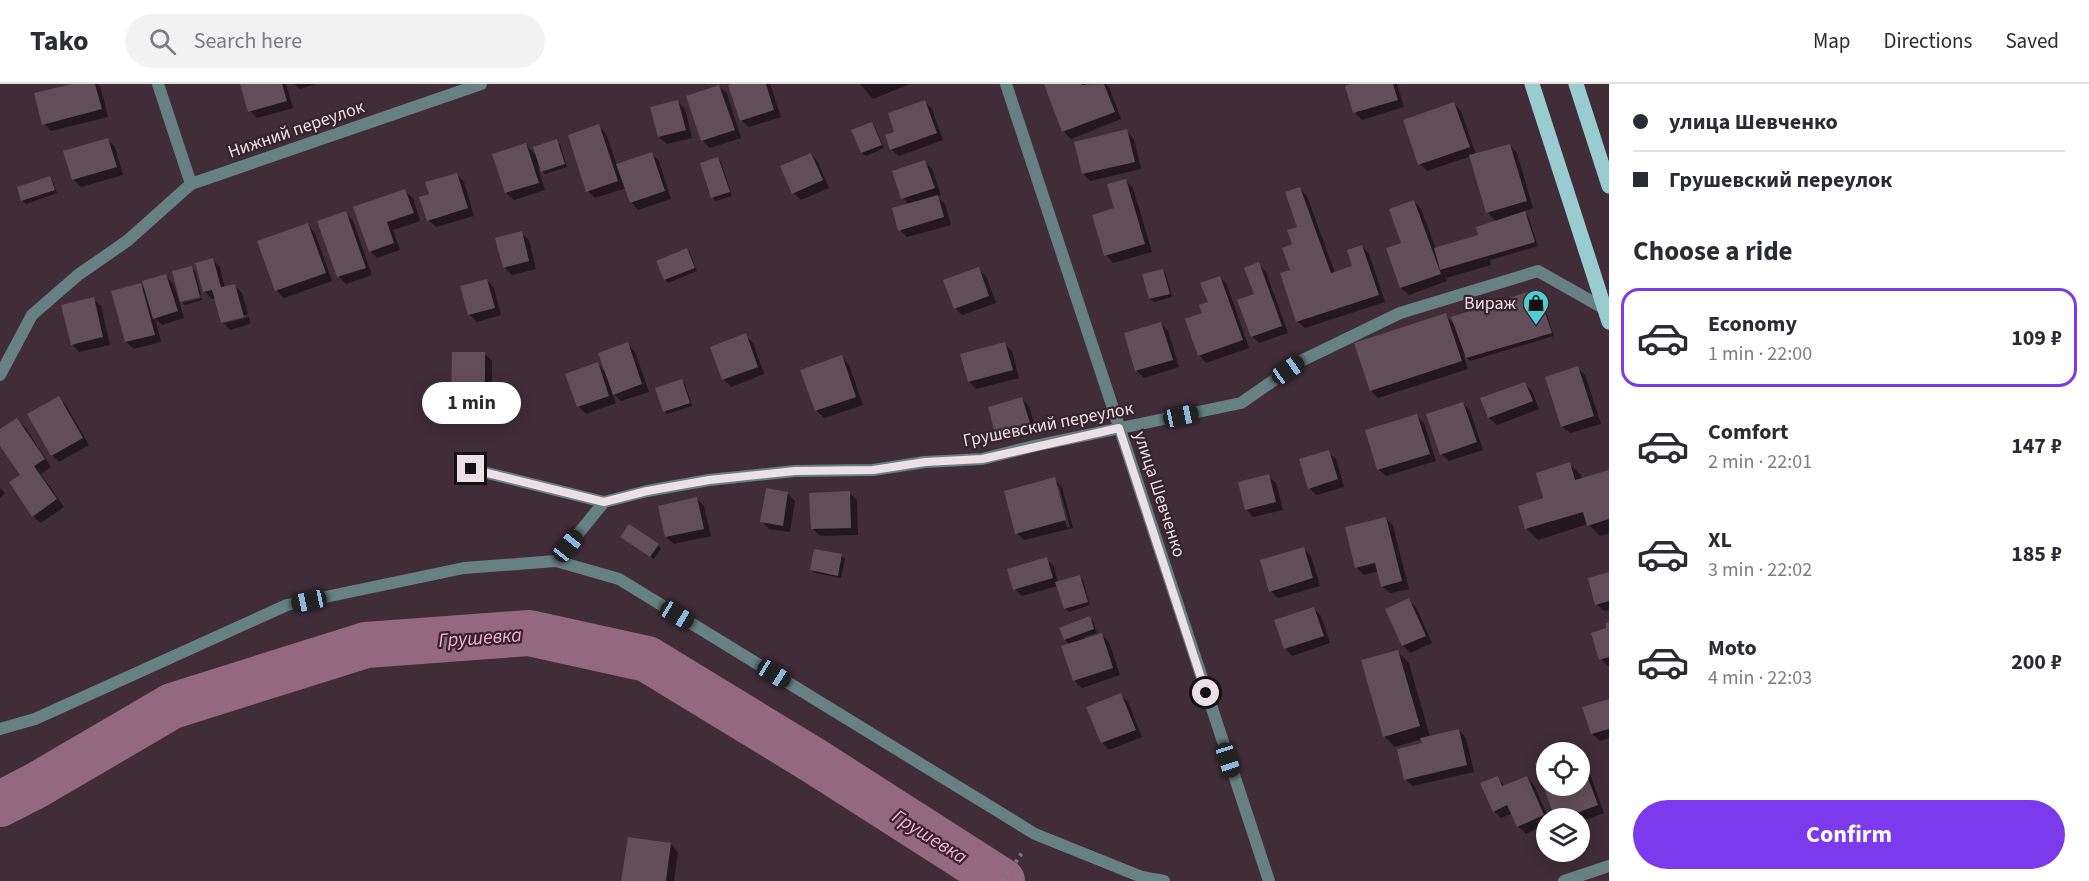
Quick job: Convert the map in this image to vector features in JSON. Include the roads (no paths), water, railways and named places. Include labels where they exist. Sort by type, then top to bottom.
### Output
[{"type":"main road","points":[[1532,84],[1607,315]]},
{"type":"main road","points":[[1576,84],[1609,186]]},
{"type":"street","points":[[0,375],[32,315],[78,275],[127,242],[191,184],[158,84]]},
{"type":"street","name":"Нижний переулок","points":[[191,184],[481,84]]},
{"type":"street","name":"улица Шевченко","points":[[1006,84],[1269,881]]},
{"type":"street","name":"Грушевский переулок","points":[[471,469],[604,502],[647,491],[709,480],[795,471],[873,470],[925,462],[982,459],[1119,428],[1241,404],[1303,360],[1401,313],[1538,271],[1607,315]]},
{"type":"street","points":[[556,561],[604,502]]},
{"type":"street","points":[[0,729],[35,719],[287,605],[464,568],[556,561],[619,579],[1035,834],[1142,877],[1164,881]]},
{"type":"street","points":[[1564,881],[1609,866]]},
{"type":"waterway","name":"Грушевка","points":[[0,804],[37,785],[172,706],[366,645],[529,633],[647,659],[816,762],[1002,881]]},
{"type":"place","name":"Вираж","points":[[1536,326]]}]
